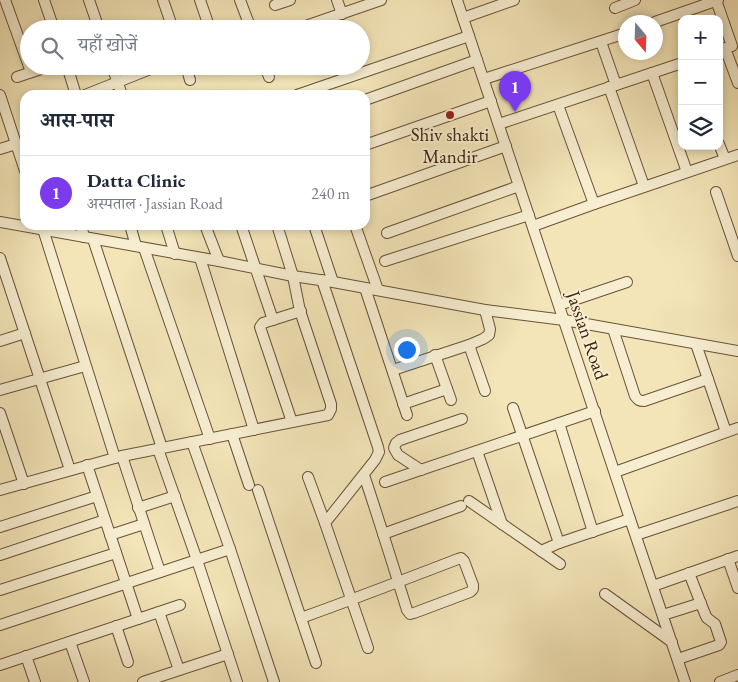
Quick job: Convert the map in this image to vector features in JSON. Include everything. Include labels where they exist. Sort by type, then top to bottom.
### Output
[{"type":"street","points":[[5,0],[20,43]]},
{"type":"street","points":[[44,0],[51,20]]},
{"type":"street","points":[[90,0],[96,20]]},
{"type":"street","points":[[163,0],[170,20]]},
{"type":"street","points":[[200,0],[207,20]]},
{"type":"street","points":[[240,0],[248,20]]},
{"type":"street","points":[[275,5],[290,0]]},
{"type":"street","points":[[337,0],[342,14]]},
{"type":"street","points":[[324,20],[381,0]]},
{"type":"street","name":"Jassian Road","points":[[457,0],[685,682]]},
{"type":"street","points":[[463,18],[514,0]]},
{"type":"street","points":[[615,8],[634,0]]},
{"type":"street","points":[[663,19],[717,0],[738,84]]},
{"type":"street","points":[[370,70],[469,36]]},
{"type":"street","points":[[484,80],[618,36]]},
{"type":"street","points":[[601,42],[644,186]]},
{"type":"street","points":[[370,98],[477,60]]},
{"type":"street","points":[[499,124],[678,64]]},
{"type":"street","points":[[652,73],[687,172]]},
{"type":"street","points":[[17,77],[22,75]]},
{"type":"street","points":[[70,75],[74,90]]},
{"type":"street","points":[[115,75],[120,90]]},
{"type":"street","points":[[97,90],[135,75]]},
{"type":"street","points":[[189,75],[190,80]]},
{"type":"street","points":[[312,90],[355,75]]},
{"type":"street","points":[[0,95],[20,154]]},
{"type":"street","points":[[370,143],[491,101]]},
{"type":"street","points":[[558,105],[594,204]]},
{"type":"street","points":[[0,149],[16,144]]},
{"type":"street","points":[[370,194],[506,146]]},
{"type":"street","points":[[721,150],[725,159]]},
{"type":"street","points":[[533,226],[738,155]]},
{"type":"street","points":[[387,233],[519,186]]},
{"type":"street","points":[[716,192],[738,256]]},
{"type":"street","points":[[385,261],[529,215]]},
{"type":"street","points":[[1,220],[20,223]]},
{"type":"street","points":[[43,230],[85,366],[160,572]]},
{"type":"street","points":[[55,230],[293,276],[485,310],[564,320],[738,351]]},
{"type":"street","points":[[84,230],[89,238],[237,682]]},
{"type":"street","points":[[132,230],[210,438]]},
{"type":"street","points":[[168,230],[176,254]]},
{"type":"street","points":[[207,230],[219,261]]},
{"type":"street","points":[[244,230],[273,320]]},
{"type":"street","points":[[0,490],[118,457],[328,415],[331,404],[301,311],[293,276],[279,230]]},
{"type":"street","points":[[315,230],[328,281],[379,452],[364,475],[325,523]]},
{"type":"street","points":[[357,230],[378,290]]},
{"type":"street","points":[[0,258],[70,470]]},
{"type":"street","points":[[200,258],[254,430]]},
{"type":"street","points":[[559,305],[627,282]]},
{"type":"street","points":[[365,288],[407,415]]},
{"type":"street","points":[[393,370],[483,339],[489,335],[490,329],[485,310]]},
{"type":"street","points":[[292,422],[260,329],[260,324],[301,311]]},
{"type":"street","points":[[613,329],[635,396],[638,400],[644,401],[708,379]]},
{"type":"street","points":[[0,341],[25,333]]},
{"type":"street","points":[[696,344],[726,432]]},
{"type":"street","points":[[469,345],[485,391]]},
{"type":"street","points":[[435,355],[451,400]]},
{"type":"street","points":[[0,390],[85,366]]},
{"type":"street","points":[[404,404],[447,389]]},
{"type":"street","points":[[513,408],[559,543]]},
{"type":"street","points":[[385,482],[595,411]]},
{"type":"street","points":[[0,413],[4,441],[24,484]]},
{"type":"street","points":[[421,470],[398,454],[394,448],[396,442],[462,419]]},
{"type":"street","points":[[559,423],[593,532]]},
{"type":"street","points":[[615,472],[738,428]]},
{"type":"street","points":[[232,434],[254,488],[316,663]]},
{"type":"street","points":[[192,442],[274,682]]},
{"type":"street","points":[[477,451],[502,524]]},
{"type":"street","points":[[87,465],[138,619]]},
{"type":"street","points":[[301,618],[351,600],[398,582],[461,558],[464,561],[473,587],[472,591],[410,614],[407,610],[398,582],[383,534],[364,475]]},
{"type":"street","points":[[308,477],[368,648]]},
{"type":"street","points":[[0,527],[97,496]]},
{"type":"street","points":[[138,508],[175,496]]},
{"type":"street","points":[[636,535],[738,502]]},
{"type":"street","points":[[383,534],[465,504],[502,524],[560,564]]},
{"type":"street","points":[[541,551],[630,519]]},
{"type":"street","points":[[0,555],[105,520]]},
{"type":"street","points":[[110,535],[144,524]]},
{"type":"street","points":[[0,626],[230,549]]},
{"type":"street","points":[[0,590],[116,552]]},
{"type":"street","points":[[653,586],[733,558],[738,588]]},
{"type":"street","points":[[678,659],[719,645],[721,642],[715,624],[707,618],[700,603],[689,573]]},
{"type":"street","points":[[604,594],[672,642]]},
{"type":"street","points":[[663,615],[700,603]]},
{"type":"street","points":[[0,665],[180,605]]},
{"type":"street","points":[[159,612],[179,670]]},
{"type":"street","points":[[116,626],[128,662]]},
{"type":"street","points":[[70,642],[84,682]]},
{"type":"street","points":[[143,682],[228,654]]},
{"type":"street","points":[[26,656],[34,682]]},
{"type":"street","points":[[720,682],[738,676]]},
{"type":"place","name":"Datta Clinic","points":[[515,112]]},
{"type":"place","name":"Shiv shakti Mandir","points":[[450,115]]}]
